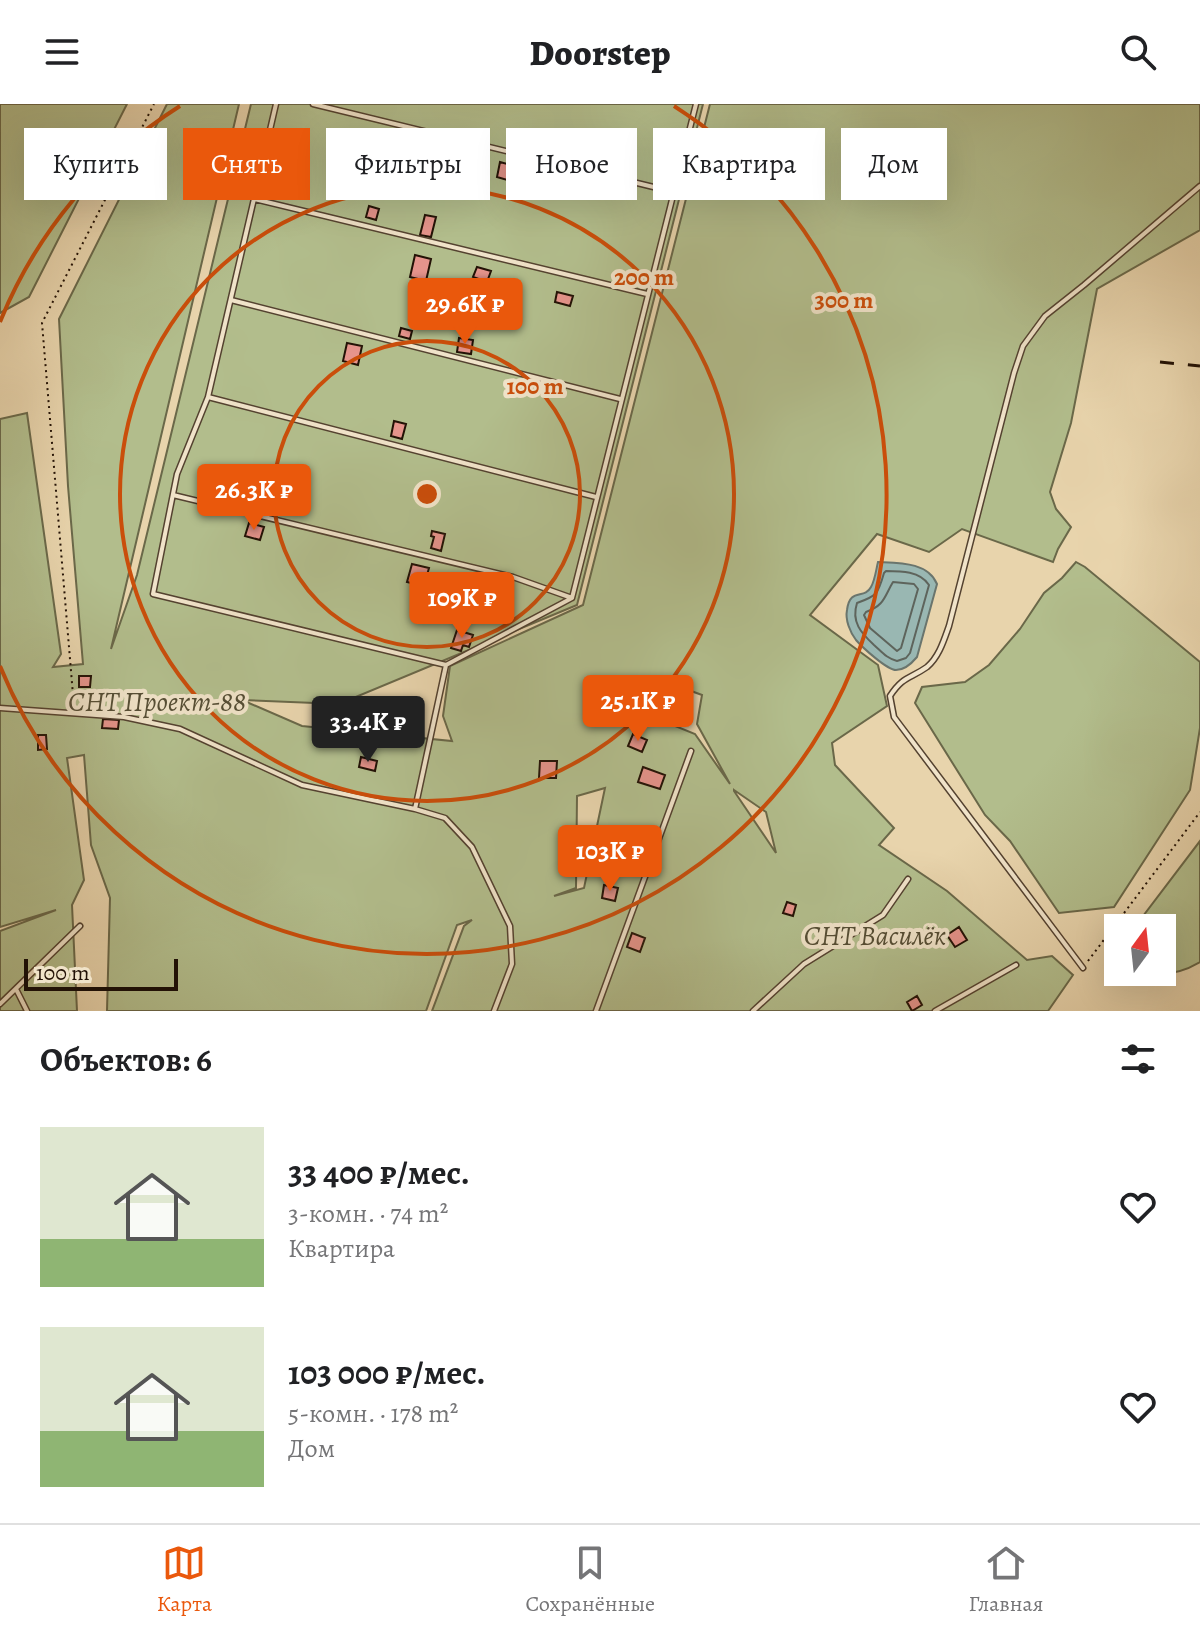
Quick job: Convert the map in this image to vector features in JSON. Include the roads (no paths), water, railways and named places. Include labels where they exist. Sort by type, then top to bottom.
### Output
[{"type":"lane","points":[[270,128],[276,104]]},
{"type":"lane","points":[[313,104],[653,187]]},
{"type":"lane","points":[[690,128],[696,104]]},
{"type":"lane","points":[[1083,968],[894,717],[890,696],[898,684],[929,666],[941,648],[1023,346],[1045,316],[1200,186]]},
{"type":"lane","points":[[254,200],[208,397],[177,474],[153,594],[446,665],[572,598],[672,200]]},
{"type":"lane","points":[[258,200],[647,294]]},
{"type":"lane","points":[[231,300],[621,399]]},
{"type":"lane","points":[[208,397],[596,497]]},
{"type":"lane","points":[[173,495],[513,577],[572,598]]},
{"type":"lane","points":[[415,809],[446,665]]},
{"type":"lane","points":[[0,708],[124,717],[180,729],[302,785],[445,818],[472,847],[510,926],[512,964],[494,1011]]},
{"type":"lane","points":[[596,1011],[691,751]]},
{"type":"lane","points":[[753,1011],[804,964],[883,915],[908,879]]},
{"type":"lane","points":[[0,1004],[80,926]]},
{"type":"lane","points":[[935,1011],[1016,965]]},
{"type":"lane","points":[[16,989],[27,1011]]},
{"type":"water","points":[[878,562],[920,568],[927,571],[937,584],[917,657],[899,670],[887,666],[864,648],[847,622],[851,599],[871,587]]},
{"type":"railway","points":[[1160,362],[1200,366]]},
{"type":"park label","name":"СНТ Проект-88","points":[[157,701]]},
{"type":"park label","name":"СНТ Василёк","points":[[875,935]]}]
